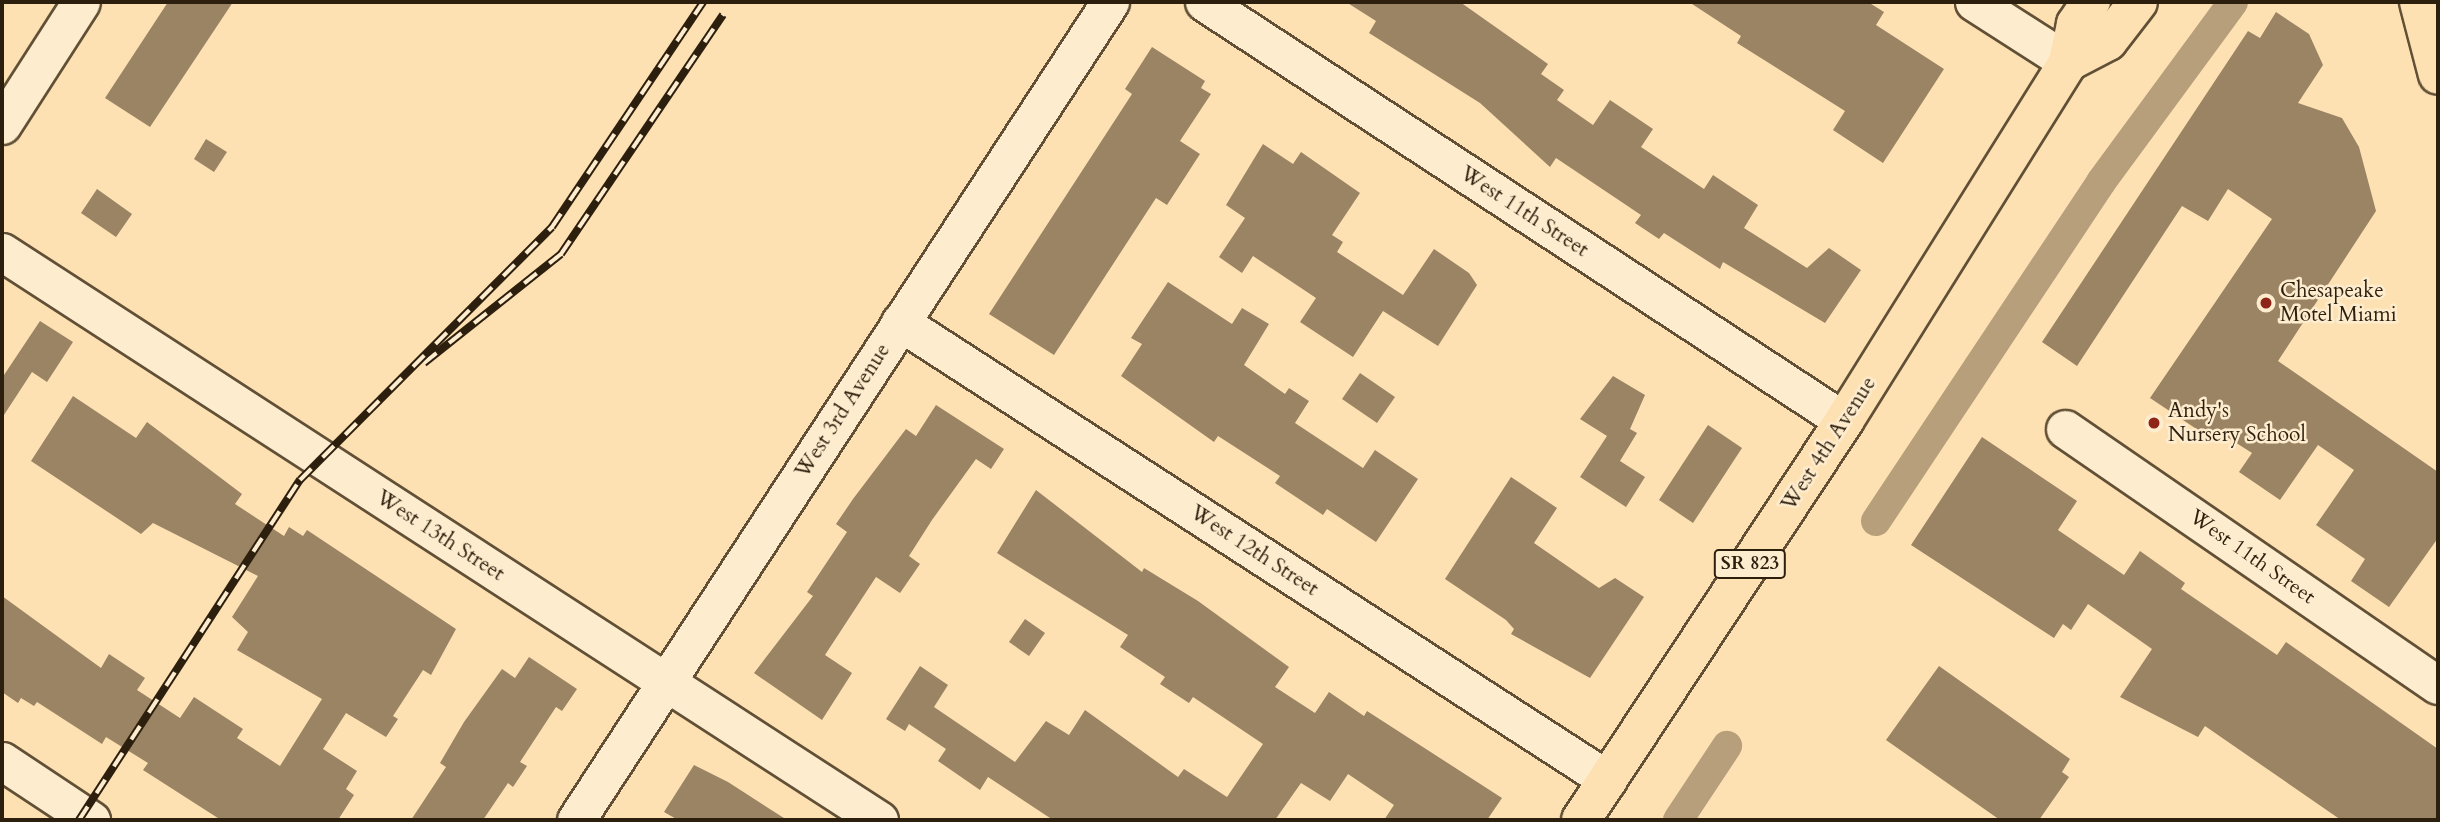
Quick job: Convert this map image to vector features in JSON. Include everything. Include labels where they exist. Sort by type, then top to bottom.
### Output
[{"type":"main road","name":"West 4th Avenue","points":[[1581,820],[1844,421],[2068,62],[2076,24],[2091,2]]},
{"type":"main road","points":[[2068,62],[2108,41],[2138,2]]},
{"type":"main road","points":[[2419,2],[2438,75]]},
{"type":"street","points":[[2,125],[81,2]]},
{"type":"street","name":"West 3rd Avenue","points":[[576,820],[1110,2]]},
{"type":"street","name":"West 11th Street","points":[[1204,2],[1844,421]]},
{"type":"street","points":[[1974,2],[2068,62]]},
{"type":"street","name":"West 13th Street","points":[[2,252],[879,820]]},
{"type":"street","name":"West 12th Street","points":[[900,322],[1608,780]]},
{"type":"street","name":"West 11th Street","points":[[2066,429],[2438,685]]},
{"type":"street","points":[[2,761],[92,820]]},
{"type":"building","points":[[168,2],[233,2],[150,127],[105,98]]},
{"type":"building","points":[[1346,2],[1460,2],[1548,64],[1541,74],[1564,90],[1557,100],[1593,125],[1610,100],[1653,129],[1641,147],[1704,189],[1713,175],[1758,205],[1744,228],[1807,268],[1829,248],[1861,270],[1825,323],[1723,262],[1720,269],[1664,233],[1659,239],[1635,223],[1641,215],[1556,158],[1550,167],[1480,103],[1369,33],[1376,21]]},
{"type":"building","points":[[1689,2],[1868,2],[1884,12],[1876,25],[1944,69],[1883,163],[1833,130],[1845,111],[1737,43],[1741,36]]},
{"type":"building","points":[[2276,12],[2309,34],[2323,65],[2298,103],[2342,118],[2359,147],[2376,211],[2278,361],[2438,472],[2438,538],[2389,607],[2351,581],[2365,559],[2316,525],[2354,470],[2318,445],[2280,500],[2239,472],[2252,453],[2216,430],[2210,438],[2150,398],[2272,219],[2228,189],[2208,221],[2182,206],[2077,366],[2042,342],[2248,31],[2260,38]]},
{"type":"building","points":[[1152,47],[1205,81],[1201,88],[1211,94],[1180,141],[1200,154],[1167,205],[1156,198],[1054,355],[989,314],[1132,94],[1125,89]]},
{"type":"building","points":[[206,139],[227,152],[214,172],[194,159]]},
{"type":"building","points":[[1263,144],[1293,164],[1301,152],[1360,193],[1332,235],[1343,242],[1337,252],[1403,295],[1434,249],[1469,273],[1477,285],[1438,346],[1383,311],[1353,357],[1300,322],[1316,298],[1253,256],[1242,273],[1219,257],[1245,218],[1226,205]]},
{"type":"building","points":[[97,189],[132,214],[116,237],[81,213]]},
{"type":"building","points":[[1168,282],[1232,324],[1242,308],[1269,324],[1244,365],[1285,394],[1289,388],[1309,401],[1295,423],[1363,468],[1375,450],[1418,479],[1376,542],[1327,509],[1323,515],[1275,483],[1280,476],[1218,436],[1214,442],[1121,376],[1142,344],[1131,338]]},
{"type":"building","points":[[40,321],[73,342],[47,382],[32,372],[2,418],[2,378]]},
{"type":"building","points":[[1360,373],[1395,397],[1377,423],[1342,399]]},
{"type":"building","points":[[1613,376],[1645,395],[1630,429],[1637,433],[1620,461],[1645,477],[1626,507],[1580,477],[1607,436],[1580,419]]},
{"type":"building","points":[[73,396],[136,438],[147,422],[242,494],[235,504],[284,536],[289,527],[303,536],[307,530],[456,629],[431,675],[423,670],[393,716],[398,719],[386,737],[346,713],[323,749],[357,771],[346,789],[354,795],[338,820],[221,820],[143,770],[148,763],[106,737],[102,744],[37,702],[34,706],[21,698],[18,703],[2,692],[2,596],[101,668],[109,654],[145,678],[137,690],[180,718],[194,697],[243,729],[237,738],[280,766],[322,699],[237,650],[248,632],[232,617],[258,576],[153,523],[141,534],[31,461]]},
{"type":"building","points":[[936,405],[1004,449],[991,469],[976,459],[909,556],[920,564],[900,593],[876,577],[825,655],[852,673],[822,720],[754,673],[813,596],[807,592],[847,532],[836,524],[906,429],[916,436]]},
{"type":"building","points":[[1708,425],[1742,448],[1693,523],[1659,500]]},
{"type":"building","points":[[1982,437],[2077,501],[2058,530],[2124,575],[2140,551],[2185,583],[2181,589],[2277,655],[2286,642],[2438,749],[2438,820],[2341,820],[2205,726],[2198,737],[2120,697],[2152,649],[2088,604],[2071,630],[2063,624],[2054,638],[1911,545]]},
{"type":"building","points":[[1511,477],[1557,508],[1534,543],[1599,588],[1615,578],[1644,597],[1590,678],[1511,634],[1514,629],[1506,620],[1445,579]]},
{"type":"building","points":[[1036,490],[1142,572],[1144,568],[1198,601],[1289,667],[1275,687],[1315,713],[1329,692],[1364,716],[1367,711],[1502,798],[1487,820],[1384,820],[1394,805],[1348,774],[1330,801],[1301,783],[1275,820],[1053,820],[988,777],[980,790],[938,761],[946,749],[909,724],[905,731],[886,719],[920,666],[948,685],[934,707],[1015,762],[1046,721],[1069,735],[1085,710],[1178,777],[1184,769],[1227,797],[1263,744],[1193,697],[1189,703],[1160,684],[1165,677],[1120,647],[1128,635],[997,553]]},
{"type":"building","points":[[1025,619],[1045,633],[1029,656],[1009,642]]},
{"type":"building","points":[[529,657],[577,689],[562,711],[556,707],[520,762],[527,766],[513,787],[508,783],[483,820],[411,820],[446,767],[440,763],[464,722],[502,669],[515,678]]},
{"type":"building","points":[[1939,666],[2070,759],[2062,772],[2069,777],[2039,820],[2000,820],[1886,740]]},
{"type":"building","points":[[694,765],[728,782],[787,820],[678,820],[664,812]]},
{"type":"waterway","points":[[1876,521],[2101,182],[2233,2]]},
{"type":"waterway","points":[[1678,820],[1727,746]]},
{"type":"railway","points":[[79,820],[300,480],[552,227],[703,2]]},
{"type":"railway","points":[[424,363],[561,254],[723,15]]},
{"type":"place","name":"Chesapeake Motel Miami","points":[[2266,303]]},
{"type":"place","name":"Andy's Nursery School","points":[[2154,423]]}]
